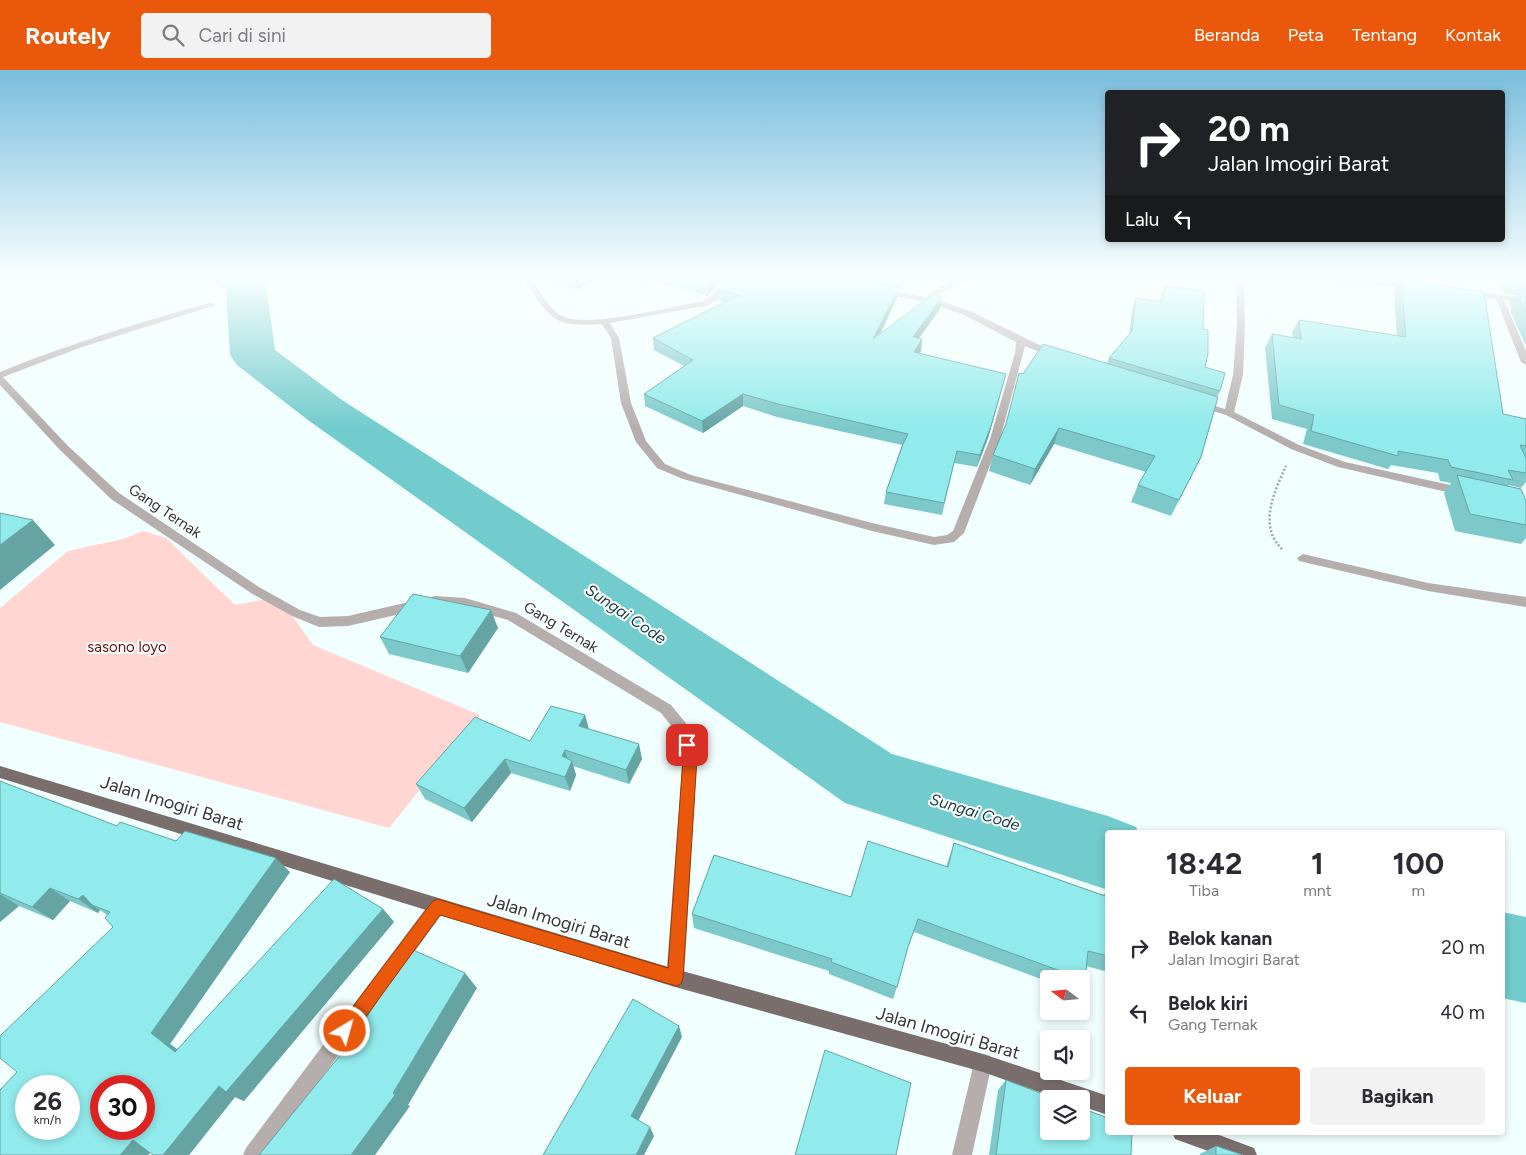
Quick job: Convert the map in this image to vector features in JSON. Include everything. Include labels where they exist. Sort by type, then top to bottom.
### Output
[{"type":"main road","name":"Jalan Imogiri Barat","points":[[1,773],[437,907],[676,978],[983,1063],[1105,1105]]},
{"type":"main road","points":[[1190,1135],[1247,1155]]},
{"type":"street","points":[[0,375],[53,352],[129,327]]},
{"type":"street","points":[[608,327],[615,338],[626,403],[641,442],[661,466],[687,477],[872,527],[934,541],[950,539],[958,533],[995,439],[1020,353],[1021,341]]},
{"type":"street","points":[[995,327],[1021,341],[1066,360]]},
{"type":"street","points":[[1229,412],[1238,375],[1241,327]]},
{"type":"street","points":[[1511,327],[1526,362]]},
{"type":"street","name":"Gang Ternak","points":[[0,379],[64,448],[115,496],[255,590],[296,613],[319,622],[348,621],[435,601],[465,603],[512,616],[666,709],[684,731],[690,758],[676,978]]},
{"type":"street","points":[[1193,403],[1229,412],[1295,447],[1342,465],[1478,495]]},
{"type":"street","points":[[1303,558],[1428,587],[1526,602]]},
{"type":"street","points":[[253,1155],[437,907]]},
{"type":"street","points":[[962,1155],[983,1063]]},
{"type":"path","points":[[1295,447],[1275,490],[1269,525],[1271,538],[1276,545],[1288,553],[1303,558]]},
{"type":"green space","name":"sasono loyo","points":[[143,531],[166,538],[235,605],[279,597],[313,645],[480,715],[389,828],[0,722],[0,608],[68,551],[123,539]]},
{"type":"building","points":[[676,327],[879,327],[873,339],[889,327],[921,327],[913,337],[922,339],[914,352],[1006,374],[991,426],[980,455],[957,451],[944,503],[886,492],[908,434],[743,394],[702,421],[644,394],[693,360],[653,338]]},
{"type":"building","points":[[1133,327],[1203,327],[1203,329],[1208,330],[1208,354],[1205,367],[1225,373],[1220,391],[1109,358],[1132,331]]},
{"type":"building","points":[[1300,327],[1341,327],[1406,337],[1405,327],[1489,327],[1503,414],[1526,419],[1526,446],[1520,445],[1526,458],[1526,473],[1508,470],[1513,480],[1451,467],[1448,460],[1398,451],[1398,456],[1311,431],[1314,415],[1279,405],[1272,334],[1301,339]]},
{"type":"building","points":[[1043,344],[1218,397],[1201,457],[1179,500],[1138,485],[1155,456],[1059,428],[1035,469],[993,455],[1006,424],[1019,373],[1023,374]]},
{"type":"building","points":[[1457,475],[1521,489],[1526,501],[1526,525],[1470,514]]},
{"type":"building","points":[[0,513],[33,520],[0,545]]},
{"type":"building","points":[[413,594],[491,610],[460,656],[380,637]]},
{"type":"building","points":[[551,706],[585,715],[579,726],[639,744],[626,770],[565,750],[562,756],[572,761],[565,777],[505,759],[464,808],[416,784],[475,717],[530,741]]},
{"type":"building","points":[[0,781],[117,826],[120,822],[176,841],[185,831],[276,858],[151,1033],[175,1052],[334,879],[383,909],[226,1092],[219,1086],[163,1155],[153,1155],[133,1140],[120,1155],[0,1155],[0,1090],[17,1072],[0,1058],[0,1036],[113,927],[105,918],[110,912],[92,905],[83,895],[78,899],[50,888],[32,907],[0,893]]},
{"type":"building","points":[[868,841],[948,867],[954,843],[1105,896],[1105,955],[1088,951],[1086,970],[1058,970],[918,919],[897,987],[831,962],[832,959],[692,914],[714,855],[851,897]]},
{"type":"building","points":[[411,949],[465,973],[393,1093],[395,1095],[351,1155],[259,1155],[350,1043]]},
{"type":"building","points":[[633,999],[679,1026],[631,1116],[650,1127],[636,1155],[543,1155]]},
{"type":"building","points":[[825,1050],[911,1083],[896,1155],[795,1155]]},
{"type":"building","points":[[1006,1080],[1040,1093],[1040,1140],[1090,1140],[1090,1111],[1105,1117],[1105,1135],[1132,1135],[1131,1155],[996,1155]]},
{"type":"building","points":[[1216,1146],[1243,1155],[1216,1155]]},
{"type":"waterway","name":"Sungai Code","points":[[250,327],[253,355],[325,410],[871,780],[1105,852]]},
{"type":"waterway","name":"Sungai Code","points":[[1505,956],[1526,960]]},
{"type":"route","points":[[345,1031],[437,907],[676,978],[690,758],[687,745]]}]
